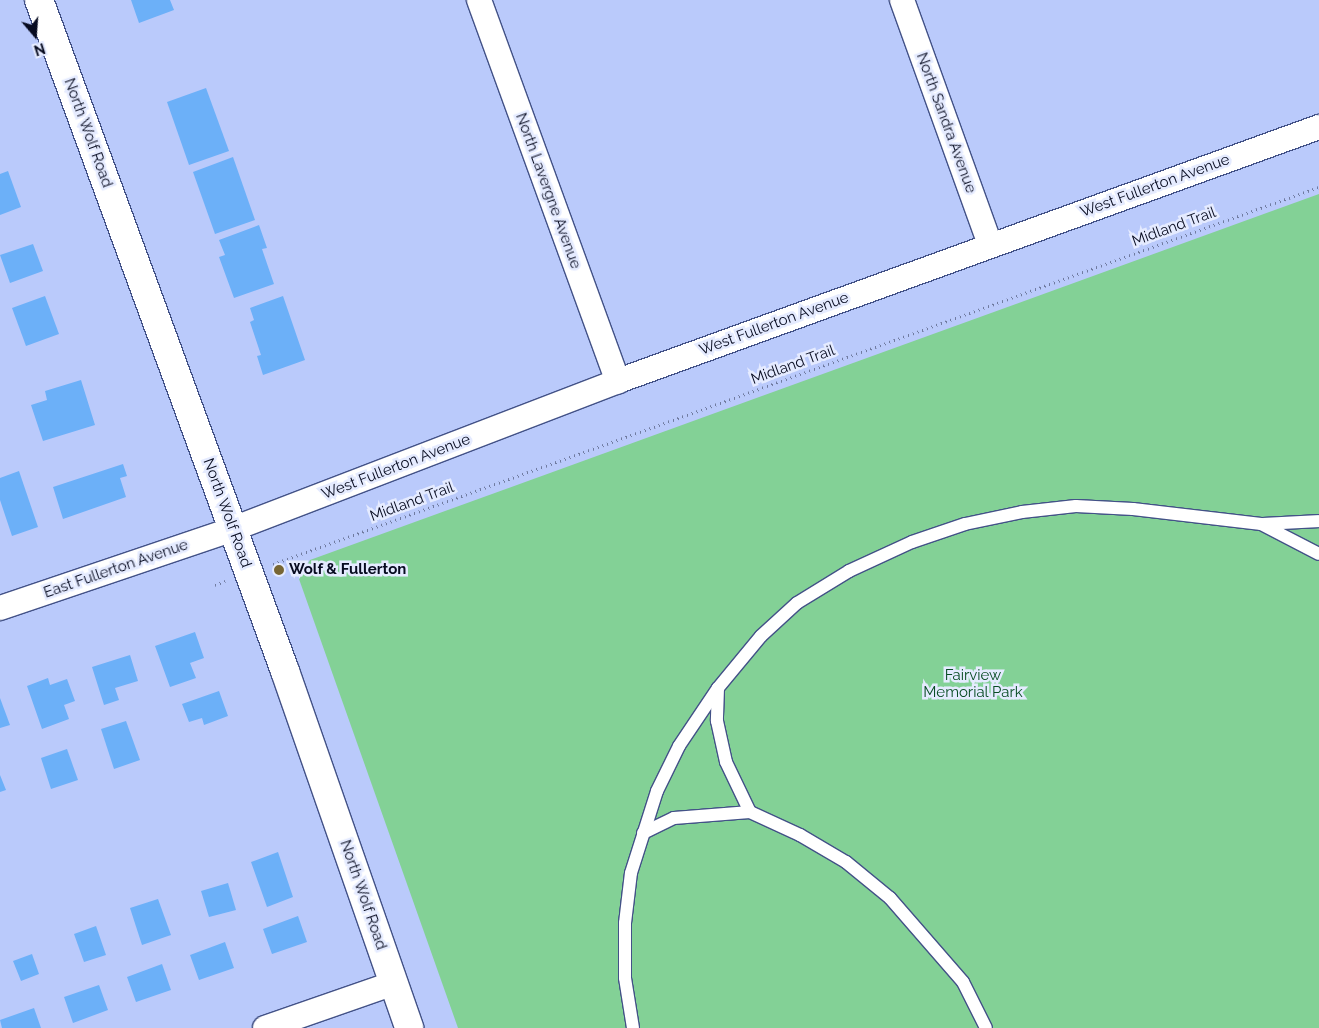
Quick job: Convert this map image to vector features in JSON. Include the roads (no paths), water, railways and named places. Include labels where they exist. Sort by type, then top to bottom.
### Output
[{"type":"main road","name":"North Wolf Road","points":[[39,0],[233,529],[409,1028]]},
{"type":"street","name":"North Lavergne Avenue","points":[[479,0],[618,381]]},
{"type":"street","name":"North Sandra Avenue","points":[[902,0],[990,245]]},
{"type":"street","name":"West Fullerton Avenue","points":[[233,529],[618,381],[1319,127]]},
{"type":"street","name":"East Fullerton Avenue","points":[[0,608],[233,529]]},
{"type":"street","points":[[265,1028],[394,983]]},
{"type":"lane","points":[[633,1028],[625,978],[625,923],[632,873],[657,791],[679,746],[718,688],[760,636],[797,603],[849,571],[912,542],[964,524],[1022,512],[1076,506],[1133,508],[1261,524],[1319,521]]},
{"type":"lane","points":[[1261,524],[1319,554]]},
{"type":"lane","points":[[718,688],[718,721],[726,762],[750,812]]},
{"type":"lane","points":[[643,833],[674,818],[750,812],[846,862],[890,898],[963,982],[986,1028]]},
{"type":"place","name":"Wolf & Fullerton","points":[[279,570]]},
{"type":"park label","name":"Fairview Memorial Park","points":[[973,684]]}]
